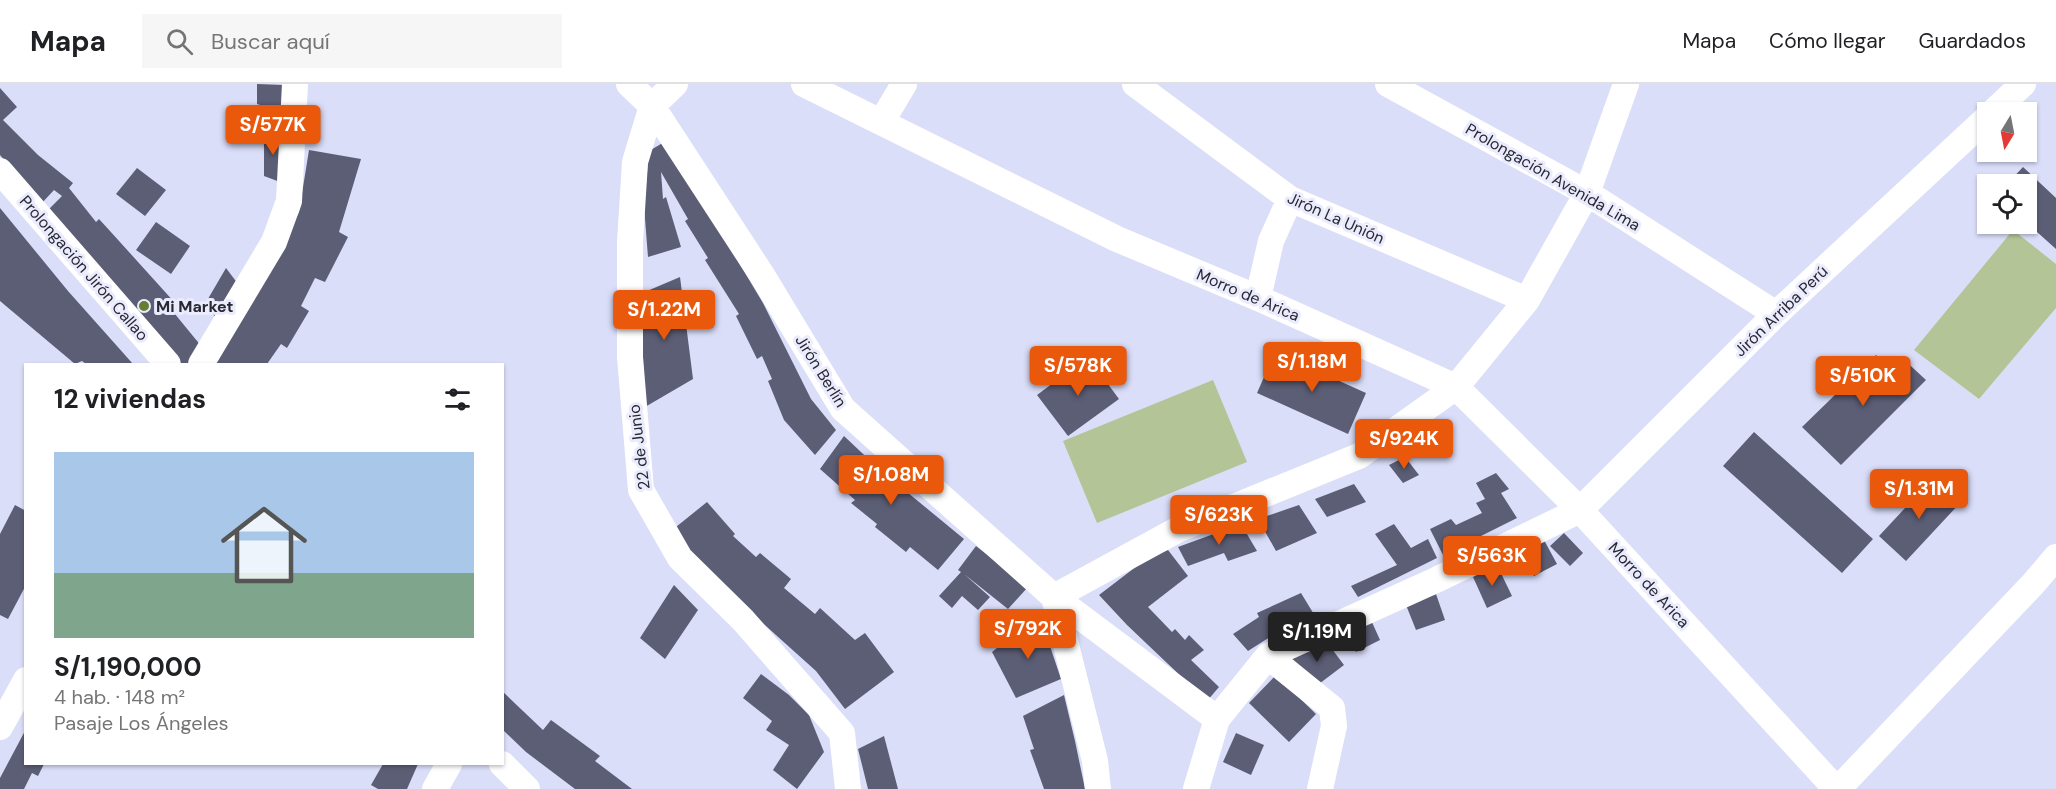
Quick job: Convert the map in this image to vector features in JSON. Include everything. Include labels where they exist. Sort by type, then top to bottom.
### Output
[{"type":"street","points":[[202,363],[274,242],[289,201],[295,84]]},
{"type":"street","points":[[629,84],[652,106],[675,84]]},
{"type":"street","name":"Morro de Arica","points":[[804,84],[1117,239],[1258,298],[1456,387],[1580,510],[1837,789]]},
{"type":"street","points":[[882,121],[904,84]]},
{"type":"street","name":"Jirón La Unión","points":[[1134,84],[1290,199],[1527,300]]},
{"type":"street","name":"Prolongación Avenida Lima","points":[[1388,84],[1587,193],[1776,314]]},
{"type":"street","points":[[1098,789],[1095,761],[1054,597],[1177,530],[1359,456],[1456,387],[1527,300],[1587,193],[1626,84]]},
{"type":"street","points":[[2003,102],[2023,84]]},
{"type":"street","name":"Jirón Berlín","points":[[652,106],[762,275],[843,409],[1054,597],[1217,718]]},
{"type":"street","name":"22 de Junio","points":[[652,106],[635,162],[630,242],[630,357],[641,490],[680,558],[743,620],[842,733],[848,789]]},
{"type":"street","name":"Jirón Arriba Perú","points":[[1268,656],[1436,580],[1580,510],[1776,314],[1977,127]]},
{"type":"street","name":"Prolongación Jirón Callao","points":[[0,171],[167,363]]},
{"type":"street","points":[[1258,298],[1271,241],[1290,199]]},
{"type":"street","points":[[1837,789],[2056,557]]},
{"type":"street","points":[[1196,789],[1217,718],[1268,656],[1332,708],[1334,726],[1320,789]]},
{"type":"street","points":[[0,727],[24,684]]},
{"type":"street","points":[[435,789],[448,765]]},
{"type":"street","points":[[503,765],[527,789]]},
{"type":"green space","points":[[2010,234],[2018,234],[2056,264],[2056,308],[1979,399],[1914,350]]},
{"type":"green space","points":[[1213,380],[1247,462],[1097,523],[1063,441]]},
{"type":"building","points":[[257,84],[284,85],[282,112],[257,104]]},
{"type":"building","points":[[0,88],[17,107],[3,120],[38,155],[73,183],[69,188],[96,222],[99,219],[176,304],[170,308],[202,347],[192,363],[175,363],[47,211],[62,196],[54,190],[41,204],[0,155]]},
{"type":"building","points":[[264,132],[282,137],[280,182],[264,176]]},
{"type":"building","points":[[666,141],[763,303],[811,399],[836,430],[815,455],[784,420],[768,381],[772,379],[762,356],[757,359],[736,316],[739,314],[705,260],[708,258],[685,221],[688,219],[661,172],[663,199],[666,197],[681,247],[648,257],[644,206],[649,151]]},
{"type":"building","points":[[309,150],[361,159],[339,232],[348,237],[325,282],[315,278],[301,306],[309,311],[287,348],[281,344],[268,363],[214,363],[261,285],[299,212]]},
{"type":"building","points":[[2023,167],[2030,174],[2016,174]]},
{"type":"building","points":[[137,168],[166,190],[145,216],[116,194]]},
{"type":"building","points":[[2037,180],[2056,198],[2056,249],[2037,232]]},
{"type":"building","points":[[0,208],[68,291],[132,363],[85,363],[82,361],[74,363],[0,301]]},
{"type":"building","points":[[156,222],[190,246],[171,274],[136,250]]},
{"type":"building","points":[[226,268],[238,284],[217,319],[205,304]]},
{"type":"building","points":[[680,277],[693,379],[645,407],[640,294]]},
{"type":"building","points":[[1275,352],[1366,393],[1348,434],[1257,393]]},
{"type":"building","points":[[1876,355],[1889,368],[1900,356],[1926,380],[1841,465],[1802,427]]},
{"type":"building","points":[[1088,357],[1119,399],[1068,436],[1037,395]]},
{"type":"building","points":[[1754,432],[1873,539],[1842,573],[1723,466]]},
{"type":"building","points":[[844,436],[879,469],[964,539],[938,570],[910,547],[906,552],[875,527],[877,524],[851,503],[855,500],[820,469]]},
{"type":"building","points":[[1405,457],[1419,475],[1403,483],[1389,465]]},
{"type":"building","points":[[1496,473],[1509,489],[1501,493],[1517,518],[1443,555],[1430,529],[1451,519],[1456,525],[1482,513],[1476,503],[1485,499],[1476,483]]},
{"type":"building","points":[[1933,478],[1960,503],[1906,561],[1879,536]]},
{"type":"building","points":[[1354,484],[1366,502],[1327,517],[1315,499]]},
{"type":"building","points":[[707,502],[735,534],[733,536],[756,557],[760,553],[791,579],[784,588],[815,614],[820,608],[855,640],[865,633],[894,672],[845,709],[816,671],[728,592],[671,531]]},
{"type":"building","points":[[15,505],[24,510],[24,589],[8,619],[0,615],[0,534]]},
{"type":"building","points":[[1299,505],[1317,533],[1276,551],[1258,519]]},
{"type":"building","points":[[1241,524],[1257,551],[1228,561],[1224,553],[1188,566],[1178,547]]},
{"type":"building","points":[[1394,524],[1411,548],[1428,539],[1437,558],[1358,597],[1351,586],[1397,565],[1375,534]]},
{"type":"building","points":[[1564,533],[1583,553],[1570,566],[1550,546]]},
{"type":"building","points":[[1544,540],[1557,564],[1534,576],[1521,553]]},
{"type":"building","points":[[976,546],[1028,587],[1008,609],[964,574],[990,597],[978,610],[962,596],[952,608],[939,596],[961,572],[958,570]]},
{"type":"building","points":[[1168,550],[1188,576],[1148,607],[1172,632],[1175,629],[1185,640],[1189,635],[1204,650],[1191,660],[1219,687],[1207,701],[1099,595],[1150,556]]},
{"type":"building","points":[[1497,565],[1512,596],[1487,608],[1473,577]]},
{"type":"building","points":[[674,585],[698,610],[665,659],[640,638]]},
{"type":"building","points":[[1301,593],[1315,616],[1270,637],[1248,651],[1233,634],[1259,617],[1257,613]]},
{"type":"building","points":[[1436,594],[1445,620],[1416,630],[1406,605]]},
{"type":"building","points":[[1371,620],[1380,640],[1356,652],[1346,633]]},
{"type":"building","points":[[1042,622],[1061,679],[1016,698],[992,652],[1028,623]]},
{"type":"building","points":[[1323,637],[1344,665],[1311,690],[1290,660]]},
{"type":"building","points":[[761,674],[789,695],[809,715],[824,752],[797,789],[773,770],[789,745],[766,730],[772,721],[743,698]]},
{"type":"building","points":[[1276,675],[1316,714],[1289,742],[1249,703]]},
{"type":"building","points":[[504,693],[543,730],[551,720],[600,756],[595,761],[632,789],[575,789],[526,752],[504,731]]},
{"type":"building","points":[[1064,695],[1085,789],[1044,789],[1030,750],[1034,749],[1023,716]]},
{"type":"building","points":[[24,733],[24,765],[44,765],[38,776],[32,773],[24,789],[0,789],[0,778]]},
{"type":"building","points":[[1236,733],[1264,745],[1251,775],[1223,762]]},
{"type":"building","points":[[884,736],[898,789],[868,789],[858,749]]},
{"type":"building","points":[[382,765],[418,765],[407,789],[378,789],[371,785]]},
{"type":"place","name":"Mi Market","points":[[144,306]]}]
